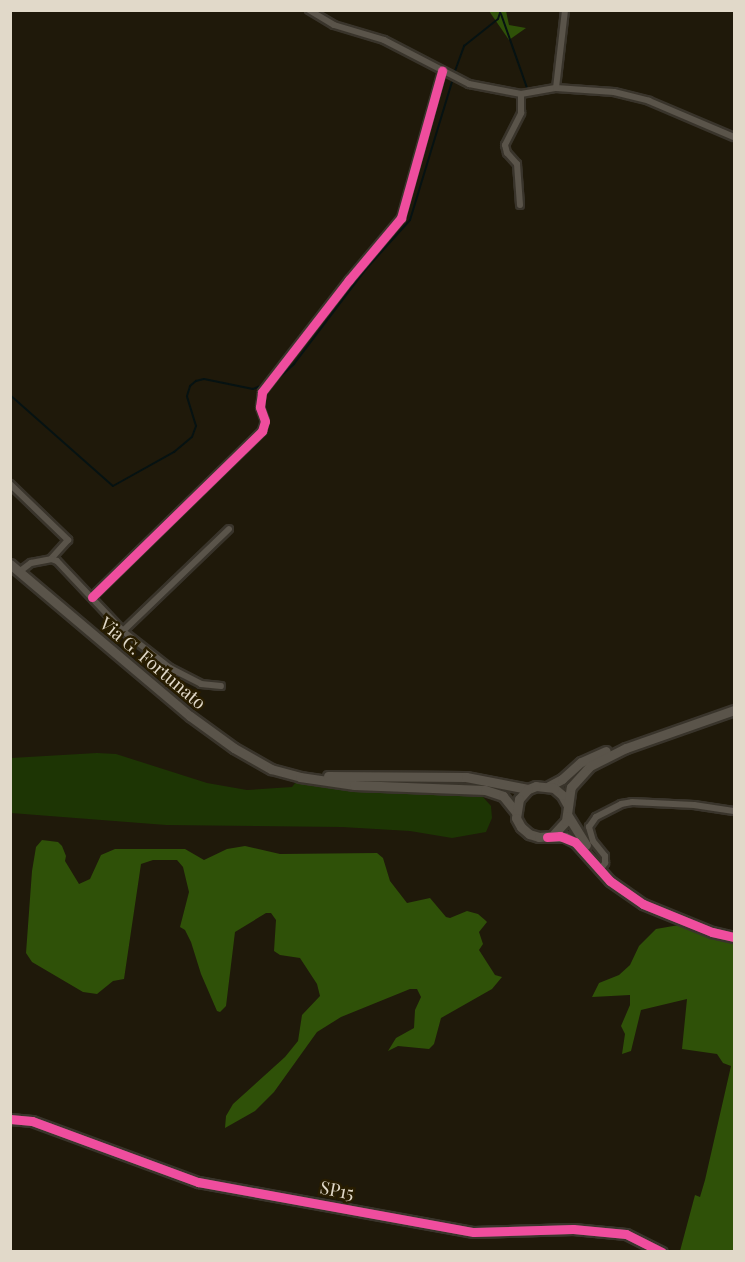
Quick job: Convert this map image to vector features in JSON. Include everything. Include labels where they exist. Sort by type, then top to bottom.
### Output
[{"type":"main road","name":"Via G. Fortunato","points":[[10,564],[190,716],[250,758],[271,769],[321,781],[354,785],[485,790],[503,796],[516,812]]},
{"type":"main road","points":[[549,786],[590,757],[626,748],[735,710]]},
{"type":"main road","points":[[626,748],[583,771],[571,787],[567,804],[568,816],[594,861],[610,881],[643,904],[712,932],[735,937]]},
{"type":"main road","name":"Via G. Fortunato","points":[[250,758],[320,776],[466,777],[528,789]]},
{"type":"main road","points":[[567,804],[562,795],[549,786],[540,785],[528,789],[519,799],[516,812],[518,823],[534,837],[570,838],[594,861]]},
{"type":"main road","points":[[547,837],[561,830],[568,816]]},
{"type":"main road","name":"SP15","points":[[10,1119],[32,1121],[198,1182],[474,1232],[573,1229],[626,1234],[662,1251]]},
{"type":"street","points":[[309,10],[334,25],[384,40],[469,84],[521,94],[556,88],[614,92],[640,99],[735,137]]},
{"type":"street","points":[[556,88],[565,10]]},
{"type":"street","points":[[92,597],[262,431],[265,421],[260,407],[264,389],[271,378],[401,218],[442,71]]},
{"type":"street","points":[[520,205],[517,164],[507,153],[506,145],[521,113],[521,94]]},
{"type":"street","points":[[10,484],[68,540],[51,559]]},
{"type":"street","points":[[123,631],[229,529]]},
{"type":"street","points":[[19,572],[31,563],[51,559],[57,561],[123,631],[170,668],[201,684],[221,686]]},
{"type":"street","points":[[600,870],[605,856],[593,841],[589,827],[596,817],[621,804],[663,803],[735,811]]},
{"type":"green space","points":[[489,11],[506,11],[509,25],[526,28],[509,40]]},
{"type":"green space","points":[[116,754],[207,783],[247,790],[292,787],[300,777],[475,788],[491,806],[492,818],[486,832],[452,838],[410,831],[342,827],[166,825],[11,813],[11,758]]},
{"type":"green space","points":[[42,840],[58,842],[62,846],[66,856],[65,861],[79,884],[90,879],[101,855],[115,849],[185,849],[204,860],[227,849],[245,846],[280,854],[377,853],[383,858],[390,881],[407,903],[430,898],[446,917],[450,918],[467,911],[478,914],[485,920],[487,922],[479,932],[483,944],[479,950],[495,975],[502,977],[492,989],[441,1018],[434,1044],[429,1049],[398,1046],[388,1051],[396,1038],[414,1028],[415,1010],[421,997],[417,989],[410,989],[341,1017],[317,1032],[274,1092],[255,1111],[225,1128],[226,1116],[233,1104],[285,1057],[298,1041],[302,1015],[320,996],[317,984],[300,958],[280,955],[274,951],[276,920],[271,913],[266,913],[235,932],[226,1006],[220,1012],[217,1011],[201,974],[191,942],[185,930],[180,927],[189,892],[183,867],[177,860],[153,860],[141,864],[124,979],[113,981],[97,994],[83,992],[32,962],[26,953],[32,871],[36,847]]},
{"type":"green space","points":[[679,925],[734,944],[734,1251],[680,1251],[695,1195],[700,1197],[705,1180],[731,1066],[723,1063],[717,1054],[682,1049],[687,999],[641,1010],[631,1051],[622,1054],[625,1034],[621,1026],[630,1005],[630,995],[592,997],[599,983],[619,975],[630,965],[639,946],[656,929]]},
{"type":"waterway","points":[[455,71],[464,46],[498,19],[501,10]]},
{"type":"waterway","points":[[501,14],[527,88]]},
{"type":"waterway","points":[[274,382],[294,364],[365,270],[410,220],[452,82]]},
{"type":"waterway","points":[[10,395],[113,486],[174,452],[192,437],[196,426],[187,396],[190,386],[196,381],[204,379],[253,389],[265,384]]},
{"type":"cycle path","points":[[92,597],[262,431],[265,421],[260,407],[262,392],[349,280],[401,218],[442,71]]},
{"type":"cycle path","points":[[547,837],[560,836],[575,842],[610,881],[643,904],[712,932],[734,937]]},
{"type":"cycle path","points":[[10,1119],[32,1121],[198,1182],[474,1232],[573,1229],[626,1234],[662,1252]]}]
